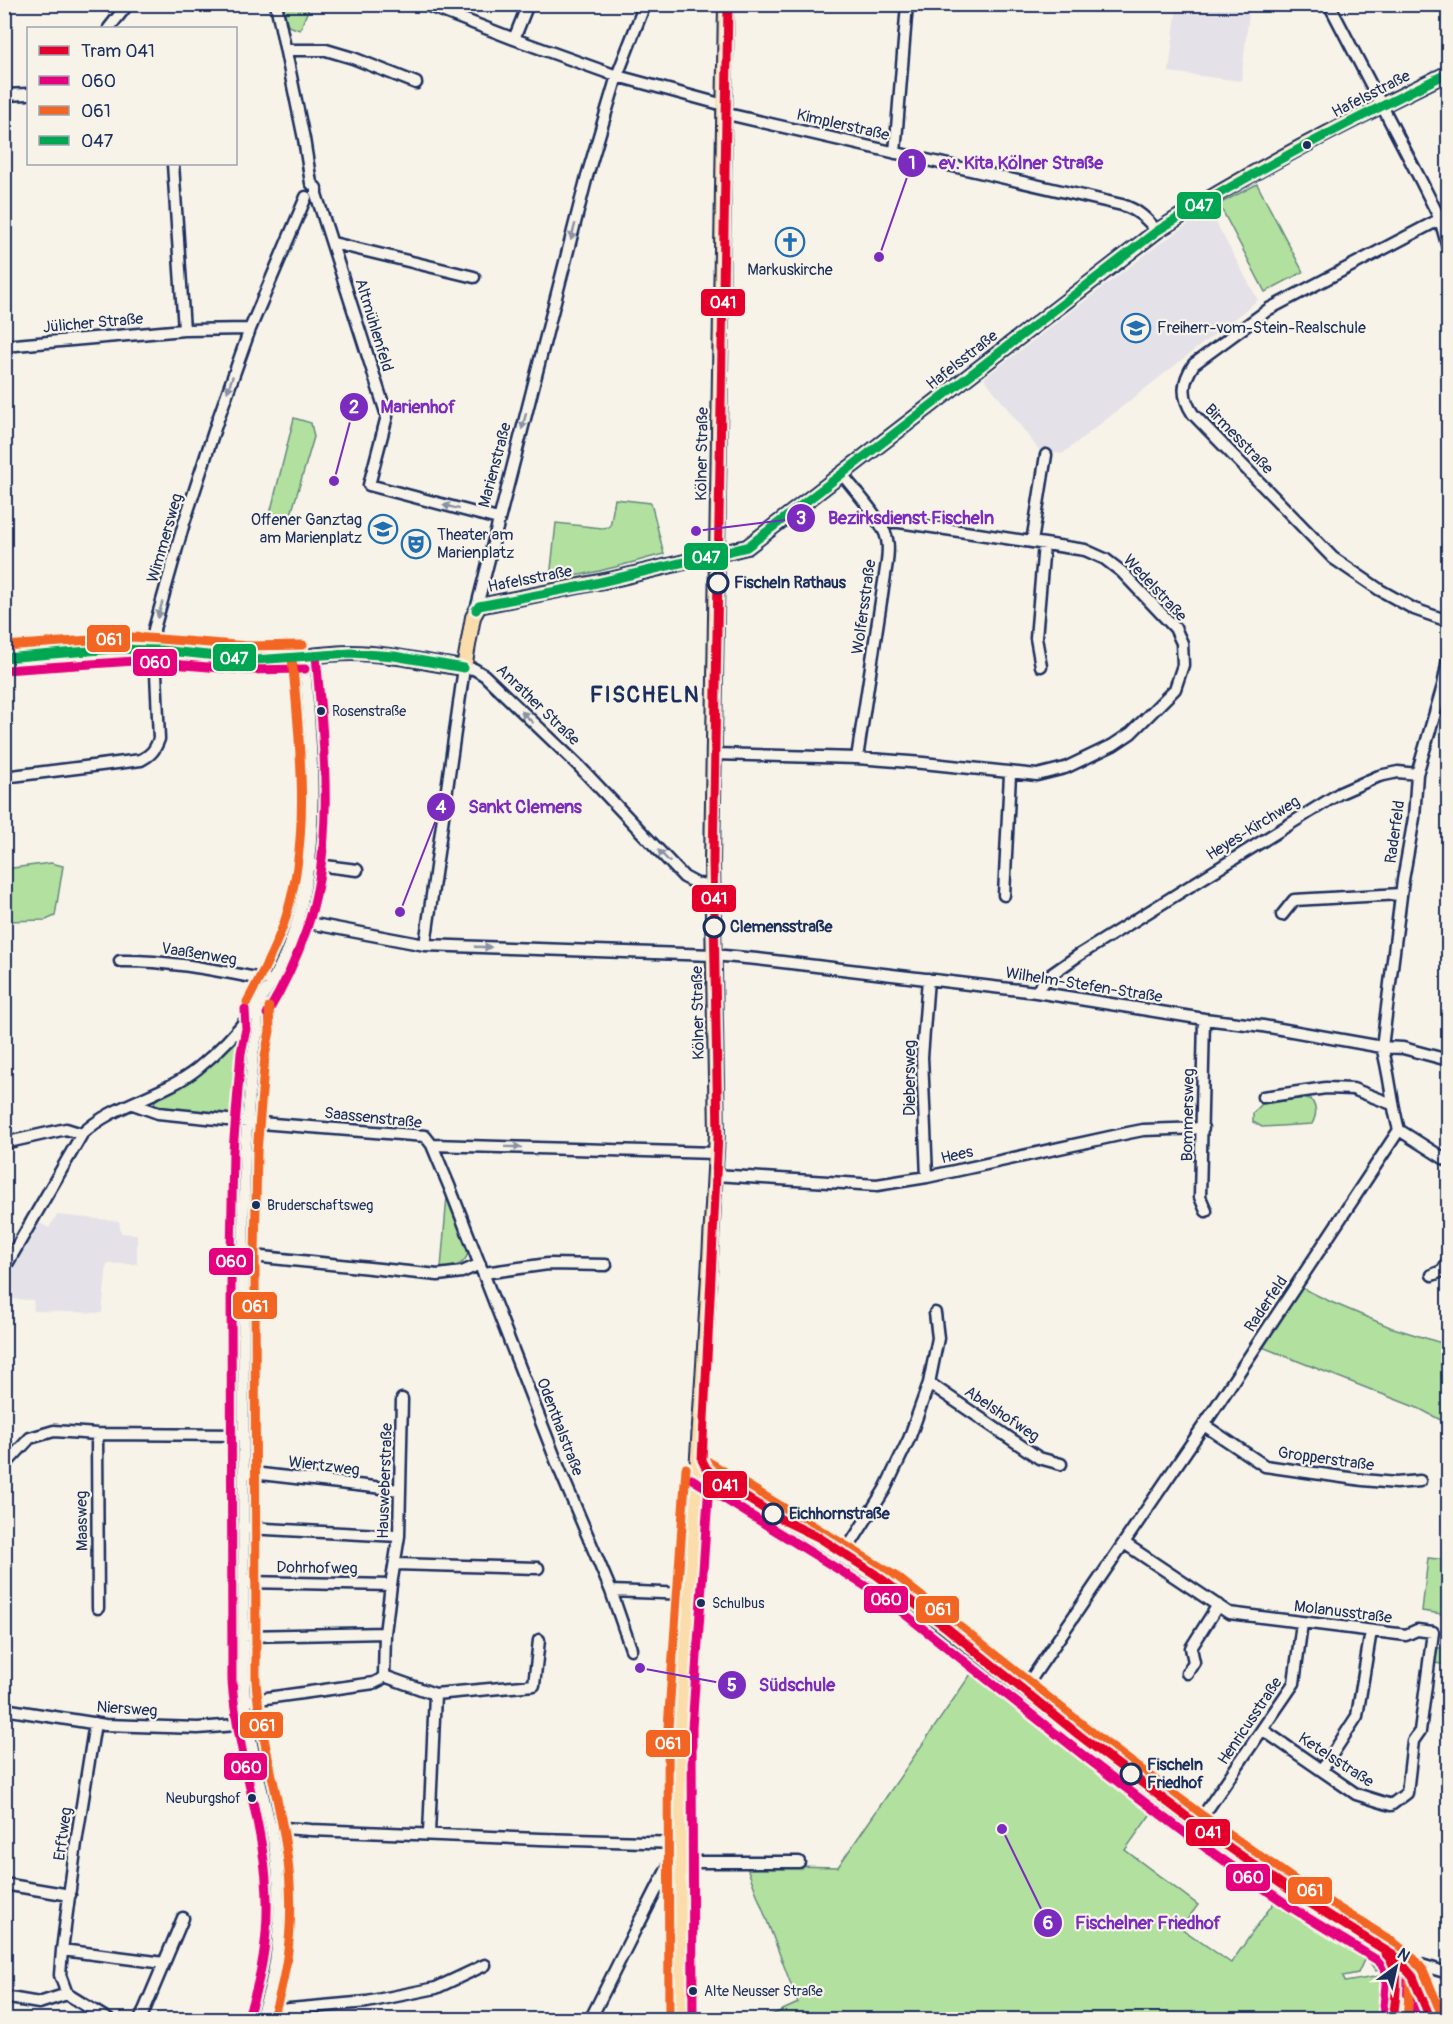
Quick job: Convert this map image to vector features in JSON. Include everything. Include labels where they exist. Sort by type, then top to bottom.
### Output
[{"type":"main road","name":"Kölner Straße","points":[[681,2019],[680,1728],[716,1153],[712,885],[726,4]]},
{"type":"main road","name":"Hafelsstraße","points":[[476,610],[479,606],[490,603],[588,585],[739,550],[756,541],[1157,231],[1256,171],[1449,73]]},
{"type":"main road","name":"Marienstraße","points":[[464,668],[476,610]]},
{"type":"main road","name":"Anrather Straße","points":[[4,658],[97,650],[155,649],[254,660],[327,654],[376,654],[464,668]]},
{"type":"main road","points":[[695,1499],[706,1486],[725,1485]]},
{"type":"street","points":[[110,27],[128,4]]},
{"type":"street","name":"Altmühlenfeld","points":[[276,4],[304,139],[311,192],[333,243],[387,416],[369,485],[498,519]]},
{"type":"street","name":"Kimplerstraße","points":[[424,4],[617,76],[724,109],[895,153],[1122,205],[1134,209],[1157,231]]},
{"type":"street","points":[[514,39],[528,4]]},
{"type":"street","name":"Marienstraße","points":[[476,610],[587,176],[617,76],[645,4]]},
{"type":"street","points":[[895,153],[907,4]]},
{"type":"street","points":[[1329,4],[1444,217],[1449,248]]},
{"type":"street","points":[[286,50],[326,50],[416,83]]},
{"type":"street","points":[[4,95],[27,94]]},
{"type":"street","points":[[173,165],[184,330]]},
{"type":"street","name":"Wimmersweg","points":[[4,777],[141,760],[149,756],[156,748],[159,739],[154,628],[184,523],[249,328],[311,192]]},
{"type":"street","name":"Birmesstraße","points":[[1444,217],[1269,309],[1194,364],[1183,386],[1185,398],[1193,414],[1333,558],[1380,590],[1414,609],[1449,621]]},
{"type":"street","name":"Altmühlenfeld","points":[[333,243],[474,278]]},
{"type":"street","name":"Jülicher Straße","points":[[4,346],[184,330],[249,328]]},
{"type":"street","points":[[1032,542],[1046,454]]},
{"type":"street","name":"Wolfersstraße","points":[[842,474],[878,522],[887,540],[887,562],[857,758]]},
{"type":"street","name":"Wedelstraße","points":[[714,754],[857,758],[1037,776],[1057,771],[1113,745],[1131,733],[1175,688],[1183,665],[1182,643],[1175,628],[1122,572],[1106,559],[1085,550],[899,522],[878,522]]},
{"type":"street","points":[[1041,666],[1036,638],[1044,544]]},
{"type":"street","points":[[4,1269],[82,1134],[102,1118],[180,1081],[195,1071],[248,1020],[273,981],[291,944],[298,921],[309,864],[314,820],[313,766],[304,657]]},
{"type":"street","points":[[1418,774],[1446,686],[1449,659]]},
{"type":"street","name":"Marienstraße","points":[[425,945],[464,668]]},
{"type":"street","name":"Anrather Straße","points":[[464,668],[474,669],[484,675],[579,766],[684,877],[697,884],[712,885]]},
{"type":"street","name":"Heyes-Kirchweg","points":[[1036,992],[1049,975],[1079,955],[1333,797],[1379,776],[1398,772],[1418,774]]},
{"type":"street","points":[[1004,895],[1010,774]]},
{"type":"street","name":"Raderfeld","points":[[1023,1691],[1204,1425],[1399,1130],[1392,1104],[1388,1066],[1382,1047],[1418,774]]},
{"type":"street","points":[[309,864],[357,870]]},
{"type":"street","points":[[1282,915],[1294,900],[1401,894]]},
{"type":"street","points":[[298,921],[425,945],[713,955]]},
{"type":"street","name":"Wilhelm-Stefen-Straße","points":[[713,955],[1036,992],[1204,1019],[1263,1026],[1382,1047],[1403,1048],[1449,1060]]},
{"type":"street","name":"Vaaßenweg","points":[[120,961],[170,963],[273,981]]},
{"type":"street","name":"Diebersweg","points":[[927,1177],[922,1057],[928,979]]},
{"type":"street","points":[[257,1008],[258,1030],[253,1054],[247,1122],[243,1255],[245,1528],[243,1636],[248,1724],[271,1827],[280,1914],[274,1962],[261,2015],[279,2010],[378,2000],[436,1988],[485,1965]]},
{"type":"street","name":"Bommersweg","points":[[1204,1019],[1200,1197],[1206,1211]]},
{"type":"street","points":[[1263,1097],[1326,1088],[1353,1089],[1392,1104]]},
{"type":"street","name":"Saassenstraße","points":[[133,1104],[158,1113],[425,1136],[432,1146],[716,1153]]},
{"type":"street","name":"Hees","points":[[715,1175],[877,1185],[927,1177],[1143,1130],[1203,1128]]},
{"type":"street","points":[[4,1143],[66,1129],[82,1134]]},
{"type":"street","points":[[1399,1130],[1449,1161]]},
{"type":"street","name":"Odenthalstraße","points":[[432,1146],[559,1468],[611,1591],[631,1649]]},
{"type":"street","points":[[243,1255],[438,1275],[548,1264],[606,1266]]},
{"type":"street","points":[[1432,1275],[1443,1270],[1449,1262]]},
{"type":"street","points":[[843,1556],[900,1460],[929,1383],[938,1338],[935,1313]]},
{"type":"street","name":"Abelshofweg","points":[[929,1383],[1040,1458],[1061,1464]]},
{"type":"street","name":"Hausweberstraße","points":[[384,1676],[385,1633],[399,1536],[402,1399]]},
{"type":"street","name":"Gropperstraße","points":[[1204,1425],[1265,1466],[1364,1480],[1396,1483],[1420,1481]]},
{"type":"street","points":[[4,1466],[30,1438],[54,1431],[97,1434],[243,1435]]},
{"type":"street","name":"Maasweg","points":[[97,1434],[98,1608]]},
{"type":"street","points":[[698,1469],[843,1556],[907,1599],[1095,1749],[1196,1826],[1299,1898],[1391,1956],[1449,1973]]},
{"type":"street","name":"Wiertzweg","points":[[244,1472],[400,1490]]},
{"type":"street","points":[[245,1528],[399,1536]]},
{"type":"street","name":"Molanusstraße","points":[[1124,1543],[1229,1613],[1406,1635],[1417,1630],[1433,1632],[1420,1731],[1416,1736]]},
{"type":"street","points":[[395,1564],[538,1568]]},
{"type":"street","name":"Dohrhofweg","points":[[243,1582],[391,1585]]},
{"type":"street","points":[[611,1591],[688,1594]]},
{"type":"street","points":[[1187,1673],[1194,1662],[1191,1648],[1218,1605]]},
{"type":"street","name":"Henricusstraße","points":[[1196,1826],[1294,1683],[1302,1623]]},
{"type":"street","points":[[1322,1770],[1357,1716],[1371,1631]]},
{"type":"street","points":[[243,1636],[385,1633]]},
{"type":"street","points":[[245,1701],[374,1683],[384,1676],[435,1694],[534,1685],[539,1640]]},
{"type":"street","points":[[429,1834],[435,1694]]},
{"type":"street","name":"Niersweg","points":[[4,1709],[95,1723],[198,1728],[248,1724]]},
{"type":"street","name":"Erftweg","points":[[67,1994],[60,1975],[62,1950],[95,1723]]},
{"type":"street","name":"Ketelsstraße","points":[[1263,1730],[1356,1794],[1391,1805],[1407,1793],[1413,1741],[1416,1736]]},
{"type":"street","points":[[271,1827],[680,1843],[590,2019]]},
{"type":"street","points":[[680,1862],[799,1862]]},
{"type":"street","points":[[4,1884],[70,1895]]},
{"type":"street","points":[[140,2019],[183,1918]]},
{"type":"street","points":[[62,1950],[164,1963]]},
{"type":"street","points":[[1391,1956],[1399,1970],[1395,2019]]},
{"type":"street","points":[[4,1997],[39,2003],[67,1994],[109,2019]]},
{"type":"shaded area","points":[[1177,5],[1250,5],[1241,81],[1169,72]]},
{"type":"shaded area","name":"Freiherr-vom-Stein-Realschule","points":[[1209,210],[1258,300],[1062,454],[1039,450],[984,378],[1158,245]]},
{"type":"shaded area","points":[[57,1215],[119,1221],[121,1233],[137,1234],[137,1264],[107,1264],[102,1313],[34,1311],[33,1300],[12,1299],[5,1295],[4,1276],[38,1222],[49,1228]]},
{"type":"green space","points":[[283,5],[310,5],[300,30],[288,26]]},
{"type":"green space","points":[[1257,184],[1303,272],[1265,292],[1219,204]]},
{"type":"green space","points":[[294,418],[311,423],[314,437],[289,521],[270,514]]},
{"type":"green space","points":[[615,499],[651,503],[664,554],[593,572],[550,578],[556,523],[610,527]]},
{"type":"green space","points":[[51,863],[63,866],[55,916],[46,920],[5,921],[5,869]]},
{"type":"green space","points":[[247,1031],[252,1035],[243,1118],[156,1109],[155,1100],[182,1084]]},
{"type":"green space","points":[[1311,1099],[1316,1111],[1312,1124],[1262,1127],[1253,1122],[1253,1113],[1262,1104]]},
{"type":"green space","points":[[450,1195],[468,1241],[468,1252],[464,1260],[456,1266],[441,1268],[447,1196]]},
{"type":"green space","points":[[1300,1287],[1390,1327],[1448,1345],[1448,1424],[1420,1409],[1262,1347]]},
{"type":"green space","points":[[1428,1558],[1448,1560],[1448,1615],[1422,1611]]},
{"type":"green space","points":[[1448,1616],[1448,1665],[1435,1663],[1437,1648],[1445,1648]]},
{"type":"green space","points":[[975,1668],[1155,1808],[1125,1850],[1198,1905],[1181,1928],[1231,1963],[1279,1895],[1368,1951],[1358,1973],[1343,1976],[1345,1982],[1392,1974],[1386,2019],[763,2019],[798,2003],[746,1865],[838,1867]]},
{"type":"green space","points":[[1375,1954],[1382,1959],[1387,1968],[1376,1971],[1370,1963]]},
{"type":"green space","points":[[1406,1972],[1427,2019],[1419,2019],[1410,2009],[1405,2014],[1401,2008]]},
{"type":"tram line","name":"041","points":[[728,4],[713,860],[718,1135],[702,1460],[706,1468],[719,1481],[781,1519],[820,1538],[875,1574],[947,1628],[1079,1735],[1199,1826],[1300,1897],[1396,1957],[1413,1977],[1431,2020]]},
{"type":"tram line","name":"041","points":[[1385,1953],[1394,1967],[1397,1984],[1393,2020]]},
{"type":"transit line","name":"047","points":[[476,610],[479,606],[588,585],[747,547],[1157,231],[1301,148],[1448,73]]},
{"type":"transit line","name":"061","points":[[4,646],[134,637],[248,646],[303,645]]},
{"type":"transit line","name":"047","points":[[4,658],[113,649],[160,650],[255,660],[351,653],[394,656],[464,668]]},
{"type":"transit line","name":"060","points":[[267,1014],[289,973],[306,931],[321,864],[325,794],[316,656]]},
{"type":"transit line","name":"061","points":[[247,1002],[284,923],[293,891],[298,858],[302,791],[292,658]]},
{"type":"transit line","name":"060","points":[[5,670],[134,661],[246,670],[305,669]]},
{"type":"transit line","name":"061","points":[[269,1007],[270,1031],[265,1056],[257,1152],[255,1255],[256,1681],[261,1723],[286,1847],[291,1912],[287,1956],[272,2020]]},
{"type":"transit line","name":"060","points":[[245,1009],[246,1029],[241,1053],[233,1151],[231,1255],[232,1681],[237,1723],[262,1848],[267,1891],[266,1933],[260,1975],[248,2016]]},
{"type":"transit line","name":"061","points":[[704,1459],[897,1577],[1102,1740],[1203,1816],[1306,1888],[1392,1941],[1414,1959],[1423,1970],[1442,2015]]},
{"type":"transit line","name":"061","points":[[669,2020],[668,1728],[686,1468]]},
{"type":"transit line","name":"060","points":[[693,2020],[692,1728],[710,1470]]},
{"type":"transit line","name":"060","points":[[692,1479],[883,1597],[1189,1836],[1292,1908],[1377,1960],[1403,1983],[1418,2020]]},
{"type":"transit line","name":"061","points":[[1400,1949],[1411,1968],[1407,2020]]},
{"type":"transit line","name":"060","points":[[1380,1961],[1387,1973],[1383,2019]]},
{"type":"place","name":"Markuskirche","points":[[790,242]]},
{"type":"place","name":"ev. Kita Kölner Straße","points":[[879,257]]},
{"type":"place","name":"Freiherr-vom-Stein-Realschule","points":[[1136,328]]},
{"type":"place","name":"Marienhof","points":[[334,481]]},
{"type":"place","name":"Offener Ganztag am Marienplatz","points":[[383,529]]},
{"type":"place","name":"Bezirksdienst Fischeln","points":[[696,531]]},
{"type":"place","name":"Theater am Marienplatz","points":[[416,544]]},
{"type":"place","name":"Fischeln Rathaus","points":[[718,583]]},
{"type":"place","name":"Rosenstraße","points":[[321,711]]},
{"type":"place","name":"Sankt Clemens","points":[[400,912]]},
{"type":"place","name":"Clemensstraße","points":[[714,927]]},
{"type":"place","name":"Bruderschaftsweg","points":[[256,1205]]},
{"type":"place","name":"Eichhornstraße","points":[[773,1514]]},
{"type":"place","name":"Schulbus","points":[[701,1603]]},
{"type":"place","name":"Südschule","points":[[640,1668]]},
{"type":"place","name":"Fischeln Friedhof","points":[[1131,1774]]},
{"type":"place","name":"Neuburgshof","points":[[252,1798]]},
{"type":"place","name":"Fischelner Friedhof","points":[[1002,1829]]},
{"type":"place","name":"Alte Neusser Straße","points":[[693,1991]]},
{"type":"district","name":"FISCHELN","points":[[645,695]]}]
